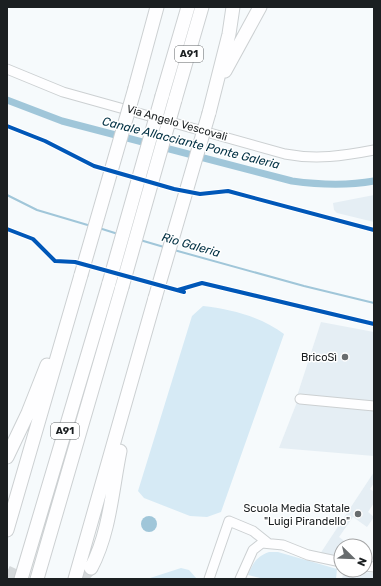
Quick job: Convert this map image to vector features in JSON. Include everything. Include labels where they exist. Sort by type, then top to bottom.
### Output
[{"type":"highway","points":[[7,530],[157,7]]},
{"type":"highway","name":"A91","points":[[21,579],[109,283],[188,7]]},
{"type":"highway","name":"A91","points":[[37,579],[202,7]]},
{"type":"highway","points":[[75,579],[209,113],[228,34],[232,7]]},
{"type":"highway","points":[[215,88],[260,7]]},
{"type":"highway","points":[[7,457],[28,413],[81,275]]},
{"type":"highway","points":[[91,568],[100,551],[107,526],[114,479],[134,391],[133,378]]},
{"type":"street","name":"Via Angelo Vescovali","points":[[7,69],[63,92],[285,154],[308,158],[325,158],[374,150]]},
{"type":"street","points":[[300,399],[374,406]]},
{"type":"street","points":[[208,579],[228,521],[249,529],[268,543]]},
{"type":"street","points":[[240,579],[253,550],[262,543],[283,545],[308,555],[333,560]]},
{"type":"shaded area","points":[[374,195],[374,222],[337,213],[334,210],[333,203]]},
{"type":"shaded area","points":[[203,306],[224,309],[256,318],[284,334],[221,512],[207,517],[190,516],[144,498],[138,491],[192,316]]},
{"type":"shaded area","points":[[321,322],[374,332],[374,402],[297,396]]},
{"type":"shaded area","points":[[297,402],[374,408],[374,456],[279,448]]},
{"type":"shaded area","name":"Scuola Media Statale \"Luigi Pirandello\"","points":[[374,472],[374,483],[370,489],[374,492],[374,503],[368,512],[374,517],[367,527],[353,517],[339,537],[340,538],[333,538],[333,556],[320,554]]},
{"type":"shaded area","points":[[269,552],[278,552],[333,568],[333,578],[336,579],[264,579],[248,575],[256,561],[261,556]]},
{"type":"shaded area","points":[[181,568],[189,570],[197,579],[147,579]]},
{"type":"shaded area","points":[[374,573],[374,579],[342,579],[373,578]]},
{"type":"water","points":[[146,516],[152,516],[157,521],[155,530],[152,532],[146,532],[141,527],[141,521]]},
{"type":"waterway","name":"Canale Allacciante Ponte Galeria","points":[[7,100],[62,121],[292,181],[333,184],[353,184],[374,181]]},
{"type":"waterway","name":"Rio Galeria","points":[[7,195],[37,210],[91,226]]},
{"type":"waterway","name":"Rio Galeria","points":[[99,228],[118,234]]},
{"type":"waterway","name":"Rio Galeria","points":[[140,240],[164,247]]},
{"type":"waterway","name":"Rio Galeria","points":[[174,250],[304,286],[374,303]]},
{"type":"tunnel","points":[[80,579],[91,568]]},
{"type":"tunnel","points":[[7,572],[22,579]]},
{"type":"cycle path","points":[[7,126],[45,141],[94,166],[174,189],[200,194],[228,191],[374,230]]},
{"type":"cycle path","points":[[7,229],[33,239],[55,261],[75,262],[184,292]]},
{"type":"cycle path","points":[[178,290],[202,283],[374,324]]},
{"type":"place","name":"BricoSì","points":[[345,357]]},
{"type":"place","name":"Scuola Media Statale \"Luigi Pirandello\"","points":[[358,514]]}]
